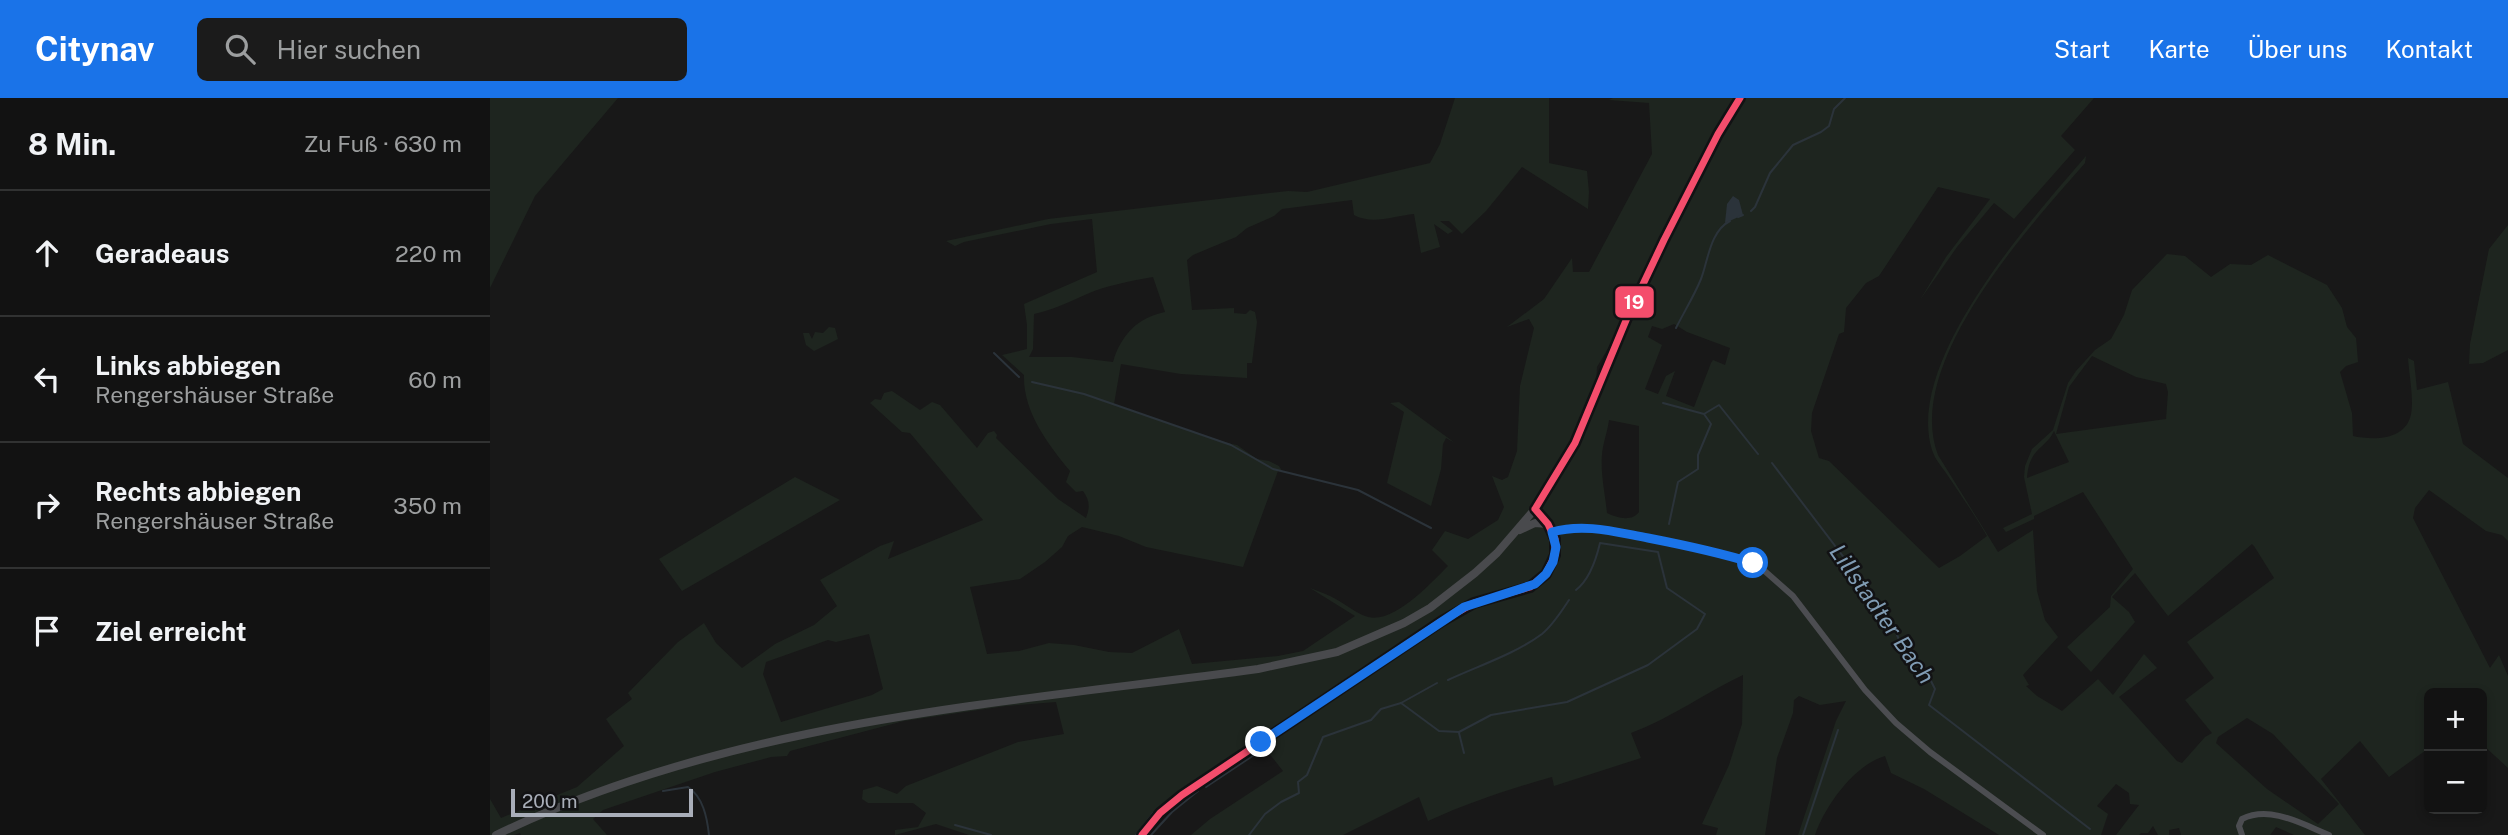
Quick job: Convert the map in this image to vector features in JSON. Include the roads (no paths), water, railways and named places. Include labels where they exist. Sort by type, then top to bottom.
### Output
[{"type":"main road","points":[[496,835],[565,805],[632,781],[746,747],[863,722],[1021,698],[1258,669],[1337,652],[1383,633],[1430,608],[1497,553],[1535,509],[1575,443],[1627,318],[1664,240],[1718,134],[1740,98]]},
{"type":"main road","points":[[1142,835],[1160,813],[1182,794],[1450,616],[1474,603],[1520,591],[1535,584],[1546,574],[1553,562],[1556,547],[1550,528],[1535,509]]},
{"type":"main road","points":[[1512,535],[1528,525],[1550,528]]},
{"type":"street","points":[[1550,528],[1600,529],[1723,554],[1759,566],[1793,596],[1865,690],[1896,723],[1930,752],[2043,835]]},
{"type":"street","points":[[2242,835],[2239,826],[2242,819],[2259,812],[2283,817],[2329,835]]},
{"type":"waterway","points":[[1751,211],[1770,173],[1793,145],[1829,126],[1834,109],[1845,98]]},
{"type":"waterway","points":[[1738,217],[1743,215]]},
{"type":"waterway","points":[[1676,328],[1701,279],[1714,239],[1730,221]]},
{"type":"waterway","points":[[994,353],[1019,377]]},
{"type":"waterway","points":[[1032,382],[1084,394],[1231,445],[1273,469],[1358,490],[1431,528]]},
{"type":"waterway","points":[[1663,403],[1704,414],[1711,424],[1698,455],[1698,469],[1678,482],[1669,524]]},
{"type":"waterway","points":[[1704,414],[1719,405],[1758,454]]},
{"type":"waterway","name":"Lillstadter Bach","points":[[1772,463],[1890,618],[1902,647],[1930,679],[1935,689],[1929,705],[2090,829]]},
{"type":"waterway","points":[[1401,703],[1439,731],[1459,732],[1491,715],[1567,702],[1648,665],[1697,629],[1705,614],[1667,588],[1658,552],[1600,543],[1585,581],[1576,590]]},
{"type":"waterway","points":[[1448,680],[1508,654],[1542,634],[1569,600]]},
{"type":"waterway","points":[[1249,835],[1265,814],[1299,793],[1298,782],[1307,775],[1323,737],[1371,720],[1381,709],[1401,703],[1437,683]]},
{"type":"waterway","points":[[1803,835],[1838,730]]},
{"type":"waterway","points":[[1459,733],[1464,753]]},
{"type":"waterway","points":[[1206,787],[1260,751]]},
{"type":"waterway","points":[[663,791],[688,787],[693,791],[703,808],[709,835]]},
{"type":"waterway","points":[[1151,835],[1172,812],[1198,791]]},
{"type":"waterway","points":[[1136,835],[1153,813]]},
{"type":"waterway","points":[[955,825],[991,835]]}]
